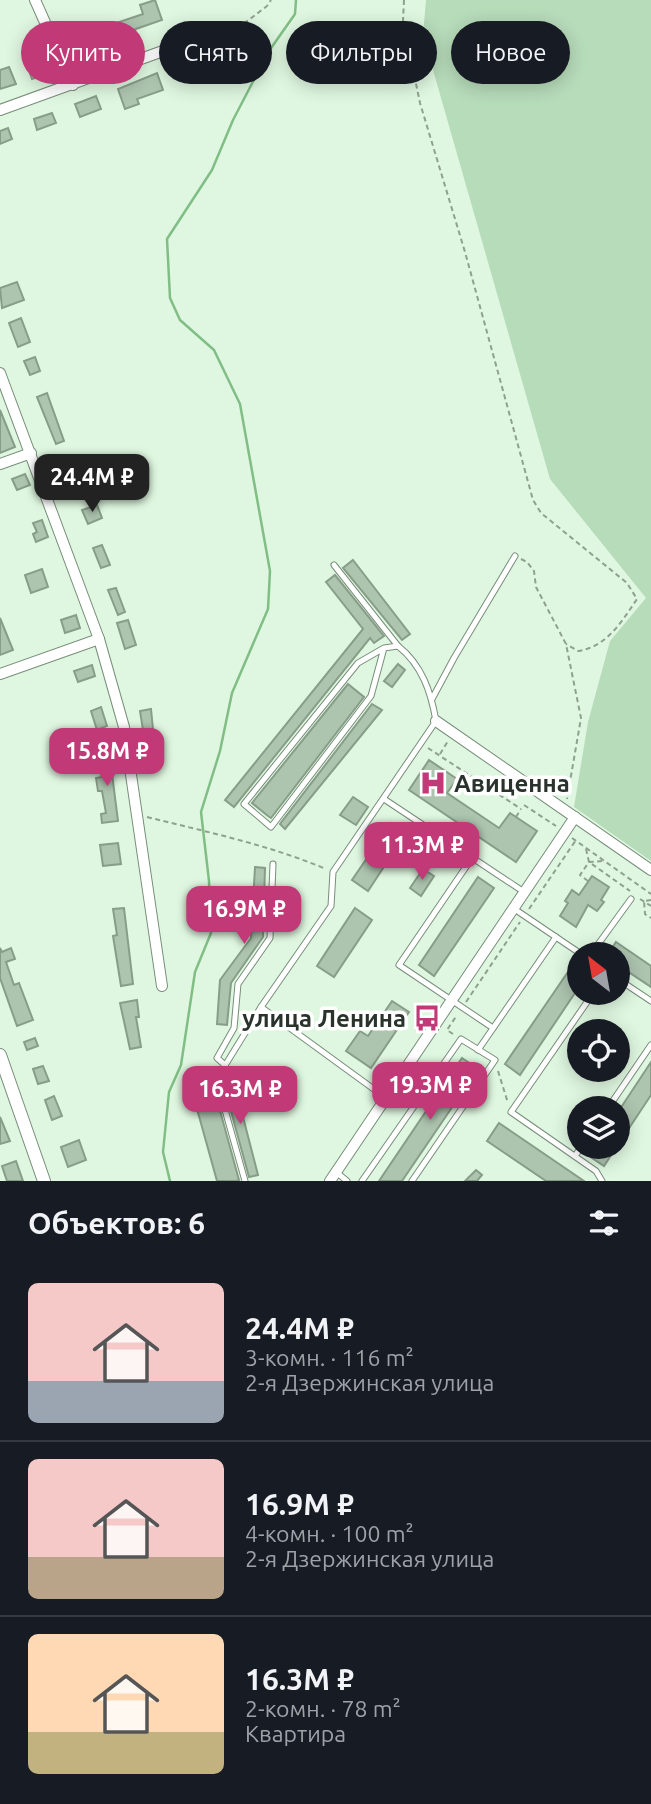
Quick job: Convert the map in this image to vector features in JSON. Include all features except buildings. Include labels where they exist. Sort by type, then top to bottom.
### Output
[{"type":"street","points":[[36,0],[73,85]]},
{"type":"street","points":[[0,110],[159,53]]},
{"type":"street","points":[[0,373],[99,639],[124,727],[162,986]]},
{"type":"street","points":[[0,464],[31,453]]},
{"type":"street","points":[[0,674],[99,639]]},
{"type":"street","points":[[436,721],[651,870]]},
{"type":"street","points":[[333,1177],[564,832],[570,814]]},
{"type":"street","points":[[0,1055],[4,1077],[44,1181]]},
{"type":"lane","points":[[432,699],[515,556]]},
{"type":"lane","points":[[245,1181],[220,1092],[221,1072],[261,1007],[331,906],[333,872],[436,721],[432,699],[422,674],[334,565]]},
{"type":"lane","points":[[384,649],[371,696],[271,827],[244,804],[358,663],[384,649],[398,646]]},
{"type":"lane","points":[[384,799],[524,892]]},
{"type":"lane","points":[[472,858],[399,965],[493,1028]]},
{"type":"lane","points":[[225,1065],[217,1058],[234,1028],[238,984],[271,938],[273,864]]},
{"type":"lane","points":[[600,942],[634,898]]},
{"type":"lane","points":[[513,908],[567,944]]},
{"type":"lane","points":[[478,1050],[556,937]]},
{"type":"lane","points":[[630,986],[651,1001]]},
{"type":"lane","points":[[567,1151],[511,1112],[585,1005]]},
{"type":"lane","points":[[261,1007],[386,1098]]},
{"type":"lane","points":[[362,1181],[460,1038],[495,1060],[411,1181]]},
{"type":"lane","points":[[616,1096],[651,1045]]},
{"type":"lane","points":[[578,1159],[596,1171],[602,1181]]},
{"type":"lane","points":[[333,1177],[347,1181]]},
{"type":"path","points":[[247,21],[271,0]]},
{"type":"path","points":[[404,0],[403,21],[420,103],[465,252],[533,500],[541,513],[627,583],[637,599],[602,643],[578,651],[566,643]]},
{"type":"path","points":[[515,556],[527,562],[534,572],[536,587],[566,643],[581,718],[570,814]]},
{"type":"path","points":[[439,755],[454,733]]},
{"type":"path","points":[[421,744],[521,809]]},
{"type":"path","points":[[516,817],[524,804],[651,894]]},
{"type":"path","points":[[152,818],[294,856],[333,872]]},
{"type":"path","points":[[460,1038],[447,1030],[576,840]]},
{"type":"path","points":[[586,848],[589,862],[631,892]]},
{"type":"path","points":[[589,862],[604,861]]},
{"type":"path","points":[[588,881],[580,875],[589,862]]},
{"type":"path","points":[[634,898],[651,906],[645,914]]},
{"type":"path","points":[[644,901],[651,900]]},
{"type":"path","points":[[644,901],[645,914]]},
{"type":"path","points":[[645,914],[651,918]]},
{"type":"path","points":[[495,1060],[511,1112]]},
{"type":"green space","points":[[426,0],[651,0],[651,861],[574,807],[588,722],[610,641],[646,598],[550,479],[437,84],[437,21],[424,21]]},
{"type":"waterway","points":[[170,1181],[163,1152],[169,1092],[181,1065],[195,972],[211,933],[209,881],[201,812],[220,751],[232,693],[268,609],[270,571],[240,404],[214,350],[180,320],[170,298],[167,239],[212,170],[233,120],[269,51],[295,14],[296,0]]},
{"type":"place","name":"Авиценна","points":[[433,783]]},
{"type":"place","name":"улица Ленина","points":[[427,1018]]}]
